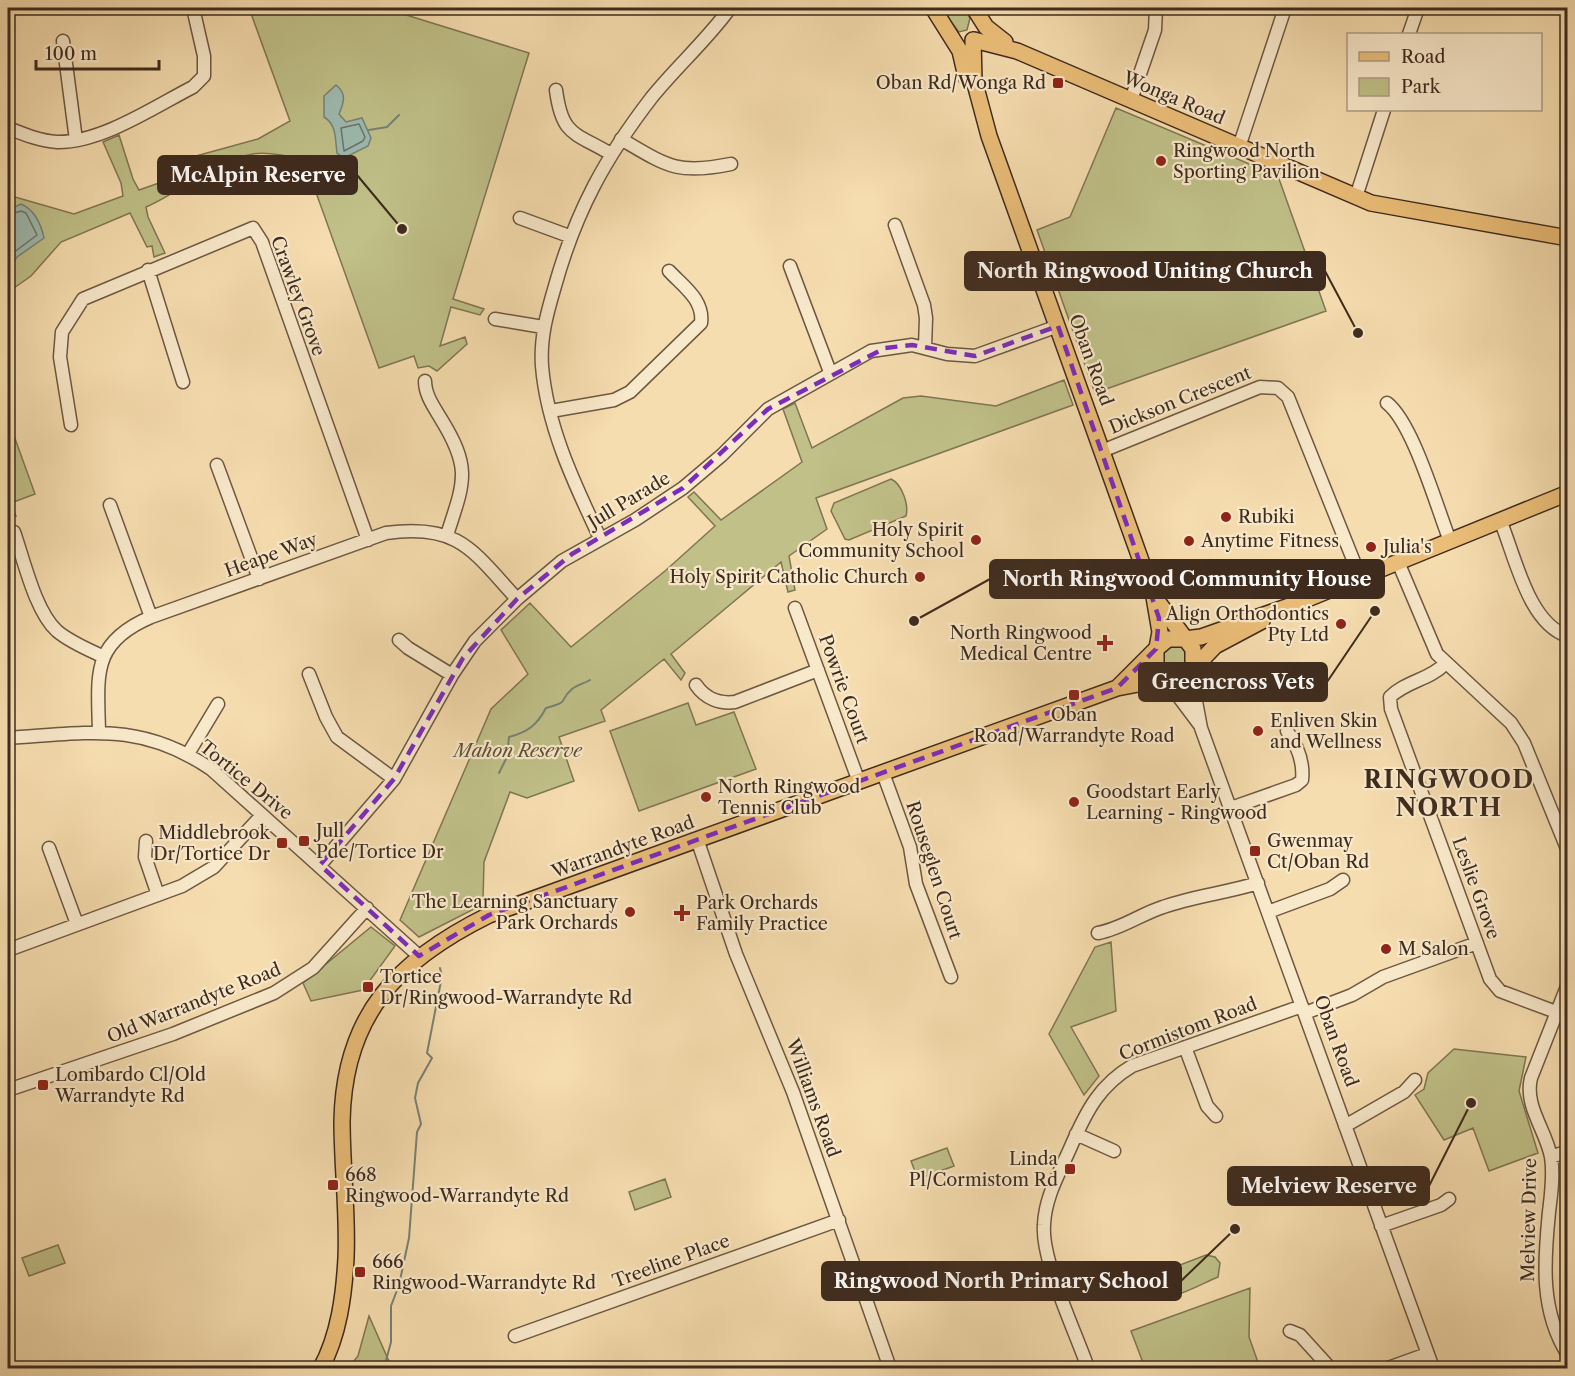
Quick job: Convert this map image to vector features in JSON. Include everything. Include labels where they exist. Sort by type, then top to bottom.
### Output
[{"type":"main road","points":[[933,8],[951,36]]},
{"type":"main road","points":[[941,8],[951,36]]},
{"type":"main road","points":[[972,8],[988,29],[1015,51]]},
{"type":"main road","name":"Oban Road","points":[[972,8],[977,25],[973,59],[976,90],[989,136],[1154,597],[1160,632],[1157,649]]},
{"type":"main road","name":"Wonga Road","points":[[951,36],[1015,51],[1061,73],[1131,100],[1356,197],[1382,205],[1568,238]]},
{"type":"main road","name":"Oban Road","points":[[951,36],[961,54],[970,96],[989,136]]},
{"type":"main road","points":[[973,59],[988,51],[1015,51]]},
{"type":"main road","points":[[1277,611],[1255,616],[1201,636],[1168,639],[1157,649],[1156,665],[1165,679],[1184,676],[1215,646],[1277,611],[1568,493]]},
{"type":"main road","name":"Oban Road","points":[[1154,597],[1184,639]]},
{"type":"main road","points":[[1184,639],[1195,655],[1193,668]]},
{"type":"main road","name":"Warrandyte Road","points":[[1117,688],[1157,649]]},
{"type":"main road","name":"Warrandyte Road","points":[[321,1368],[334,1336],[344,1290],[347,1236],[342,1119],[345,1081],[353,1048],[370,1013],[397,977],[419,956],[449,936],[489,915],[698,842],[1117,688],[1165,679]]},
{"type":"street","points":[[8,128],[38,139],[57,142],[76,140],[104,132],[193,87],[204,76],[204,56],[194,8]]},
{"type":"street","points":[[600,538],[577,489],[551,411],[542,365],[543,327],[569,236],[611,154],[654,94],[698,49],[730,8]]},
{"type":"street","points":[[1131,100],[1155,30],[1156,8]]},
{"type":"street","points":[[1239,147],[1285,8]]},
{"type":"street","points":[[1409,33],[1418,8]]},
{"type":"street","points":[[63,41],[76,140]]},
{"type":"street","points":[[556,90],[558,111],[566,128],[611,154]]},
{"type":"street","points":[[1356,197],[1384,111]]},
{"type":"street","points":[[621,139],[664,165],[681,170],[698,170],[731,164]]},
{"type":"street","points":[[520,218],[569,236]]},
{"type":"street","points":[[895,225],[924,305],[925,347]]},
{"type":"street","name":"Crawley Grove","points":[[71,424],[60,357],[62,332],[83,299],[253,228],[262,242],[368,540]]},
{"type":"street","points":[[790,266],[830,372]]},
{"type":"street","points":[[148,270],[183,382]]},
{"type":"street","points":[[551,411],[614,400],[630,392],[701,323],[702,310],[698,301],[669,271]]},
{"type":"street","points":[[495,319],[543,327]]},
{"type":"street","name":"Jull Parade","points":[[320,865],[394,779],[452,675],[475,641],[517,599],[562,561],[635,520],[677,493],[722,455],[768,409],[830,372],[871,351],[898,346],[925,347],[947,354],[975,356],[1058,326]]},
{"type":"street","points":[[425,381],[429,400],[459,449],[463,468],[463,484],[447,535]]},
{"type":"street","name":"Dickson Crescent","points":[[1102,451],[1260,387],[1278,388],[1287,397],[1360,577]]},
{"type":"street","points":[[1387,404],[1395,410],[1404,424],[1450,541]]},
{"type":"street","points":[[217,465],[258,579]]},
{"type":"street","points":[[110,505],[151,617]]},
{"type":"street","points":[[1500,520],[1536,611],[1548,626],[1568,636]]},
{"type":"street","name":"Heape Way","points":[[102,656],[120,635],[151,617],[368,540],[405,530],[447,535],[473,550],[517,599]]},
{"type":"street","points":[[14,532],[43,612],[56,630],[72,642],[102,656],[98,677],[99,733]]},
{"type":"street","points":[[1398,562],[1437,654],[1445,664],[1511,723],[1524,743],[1568,851]]},
{"type":"street","name":"Powrie Court","points":[[795,608],[859,782]]},
{"type":"street","points":[[399,640],[452,675]]},
{"type":"street","name":"Leslie Grove","points":[[1445,664],[1435,673],[1398,689],[1390,697],[1391,709],[1494,986],[1518,999],[1556,1012]]},
{"type":"street","name":"Oban Road","points":[[1193,668],[1192,684],[1201,728],[1432,1368]]},
{"type":"street","points":[[696,685],[701,692],[722,703],[735,702],[818,670]]},
{"type":"street","points":[[309,674],[326,717],[337,737],[394,779]]},
{"type":"street","name":"Oban Road","points":[[1165,679],[1201,728]]},
{"type":"street","points":[[188,753],[218,704]]},
{"type":"street","points":[[1231,808],[1296,785],[1302,780],[1303,771],[1296,744],[1287,731]]},
{"type":"street","name":"Tortice Drive","points":[[8,738],[99,733],[151,738],[188,753],[211,769],[419,956]]},
{"type":"street","name":"Rouseglen Court","points":[[883,773],[910,847],[916,884],[951,977]]},
{"type":"street","points":[[8,950],[182,886],[214,867],[262,815]]},
{"type":"street","points":[[146,841],[145,857],[158,895]]},
{"type":"street","name":"Williams Road","points":[[698,842],[736,954],[793,1092],[890,1368]]},
{"type":"street","points":[[49,848],[77,924]]},
{"type":"street","points":[[1268,912],[1330,889],[1343,880]]},
{"type":"street","points":[[1098,933],[1110,931],[1163,907],[1258,883]]},
{"type":"street","name":"Old Warrandyte Road","points":[[8,1090],[173,1034],[273,993],[313,968],[368,908]]},
{"type":"street","name":"Cormistom Road","points":[[1088,1368],[1050,1264],[1043,1227],[1050,1195],[1077,1134],[1090,1106],[1108,1083],[1132,1066],[1185,1047],[1352,995],[1383,976],[1477,943]]},
{"type":"street","name":"Melview Drive","points":[[1566,990],[1528,1086],[1530,1101],[1551,1157],[1551,1191],[1545,1248],[1546,1297],[1553,1328],[1568,1355]]},
{"type":"street","points":[[1185,1047],[1206,1106],[1216,1116]]},
{"type":"street","points":[[1345,1126],[1404,1092],[1415,1080]]},
{"type":"street","points":[[1077,1134],[1114,1150]]},
{"type":"street","points":[[1551,1157],[1568,1151]]},
{"type":"street","points":[[1381,1226],[1441,1205],[1449,1199]]},
{"type":"street","name":"Treeline Place","points":[[515,1336],[839,1220]]},
{"type":"street","points":[[1290,1331],[1300,1335],[1330,1368]]},
{"type":"street","points":[[1388,1368],[1427,1354]]},
{"type":"highlighted area","points":[[1058,326],[1159,618],[1156,649],[1117,688],[489,915],[419,956],[320,865],[394,779],[463,658],[517,599],[572,554],[683,488],[768,409],[885,348],[912,345],[975,356]]},
{"type":"green space","points":[[249,8],[404,8],[403,14],[529,53],[453,299],[484,309],[480,315],[451,307],[440,346],[465,337],[467,344],[437,371],[429,366],[418,368],[414,356],[379,368],[304,159],[259,153],[238,158],[211,170],[146,207],[148,217],[165,253],[154,257],[152,246],[147,247],[130,213],[61,242],[31,276],[8,292],[8,195],[74,214],[123,196],[121,183],[103,142],[119,135],[133,179],[139,190],[159,183],[196,156],[258,139],[290,121]]},
{"type":"green space","points":[[947,8],[964,8],[970,18],[967,30],[959,32],[948,18]]},
{"type":"green space","points":[[1116,108],[1278,176],[1326,311],[1095,393],[1037,230],[1070,217]]},
{"type":"green space","name":"Mahon Reserve","points":[[1064,380],[1073,405],[816,498],[827,529],[789,556],[795,590],[788,592],[781,562],[671,654],[685,673],[681,680],[664,659],[601,710],[605,721],[559,737],[574,781],[527,798],[510,792],[484,862],[483,899],[476,908],[419,937],[400,920],[491,709],[528,674],[501,630],[530,603],[571,647],[665,571],[715,526],[688,497],[694,492],[721,520],[802,462],[783,409],[795,403],[812,448],[903,398],[921,396],[996,406]]},
{"type":"green space","points":[[8,419],[35,494],[11,503],[16,516],[8,517]]},
{"type":"green space","points":[[891,479],[904,495],[906,516],[849,540],[845,539],[831,511],[834,503]]},
{"type":"green space","points":[[1170,643],[1186,647],[1189,665],[1173,673],[1165,670],[1160,655]]},
{"type":"green space","points":[[688,703],[696,725],[734,712],[756,769],[639,811],[610,731]]},
{"type":"green space","points":[[371,927],[395,946],[363,990],[311,1001],[303,983]]},
{"type":"green space","points":[[1111,942],[1116,1011],[1071,1027],[1099,1076],[1084,1095],[1049,1034],[1095,947]]},
{"type":"green space","points":[[1454,1049],[1526,1057],[1519,1091],[1538,1153],[1489,1171],[1473,1128],[1444,1140],[1415,1095],[1424,1089],[1428,1073]]},
{"type":"green space","points":[[947,1148],[954,1166],[918,1179],[911,1161]]},
{"type":"green space","points":[[665,1179],[671,1197],[635,1210],[629,1192]]},
{"type":"green space","points":[[58,1245],[65,1263],[29,1276],[22,1258]]},
{"type":"green space","points":[[1206,1255],[1215,1257],[1220,1263],[1218,1277],[1170,1297],[1152,1297],[1145,1293],[1145,1283],[1151,1276]]},
{"type":"green space","points":[[1250,1288],[1249,1337],[1260,1368],[1145,1368],[1131,1331]]},
{"type":"green space","points":[[369,1316],[392,1368],[348,1368],[358,1356]]},
{"type":"water","points":[[336,85],[344,98],[339,114],[346,122],[362,118],[371,138],[368,146],[344,158],[337,153],[333,128],[324,117],[324,96]]},
{"type":"water","points":[[21,204],[37,218],[44,238],[17,257],[8,270],[8,210]]},
{"type":"waterway","points":[[369,130],[387,127],[399,115]]},
{"type":"waterway","points":[[499,773],[507,757],[509,737],[531,727],[546,708],[562,702],[572,689],[590,680]]},
{"type":"waterway","points":[[384,1368],[391,1342],[391,1306],[399,1285],[409,1238],[417,1132],[421,1124],[415,1098],[418,1083],[432,1058],[427,1053],[442,976],[440,968]]},
{"type":"place","name":"Oban Rd/Wonga Rd","points":[[1058,83]]},
{"type":"place","name":"Ringwood North Sporting Pavilion","points":[[1161,161]]},
{"type":"place","name":"McAlpin Reserve","points":[[402,229]]},
{"type":"place","name":"North Ringwood Uniting Church","points":[[1358,333]]},
{"type":"place","name":"Rubiki","points":[[1226,517]]},
{"type":"place","name":"Holy Spirit Community School","points":[[976,540]]},
{"type":"place","name":"Anytime Fitness","points":[[1189,541]]},
{"type":"place","name":"Julia's","points":[[1371,547]]},
{"type":"place","name":"Holy Spirit Catholic Church","points":[[920,577]]},
{"type":"place","name":"Greencross Vets","points":[[1375,611]]},
{"type":"place","name":"North Ringwood Community House","points":[[914,621]]},
{"type":"place","name":"Align Orthodontics Pty Ltd","points":[[1341,624]]},
{"type":"place","name":"North Ringwood Medical Centre","points":[[1105,643]]},
{"type":"place","name":"Oban Road/Warrandyte Road","points":[[1074,695]]},
{"type":"place","name":"Enliven Skin and Wellness","points":[[1258,731]]},
{"type":"place","name":"North Ringwood Tennis Club","points":[[706,797]]},
{"type":"place","name":"Goodstart Early Learning - Ringwood","points":[[1074,802]]},
{"type":"place","name":"Jull Pde/Tortice Dr","points":[[304,841]]},
{"type":"place","name":"Middlebrook Dr/Tortice Dr","points":[[282,843]]},
{"type":"place","name":"Gwenmay Ct/Oban Rd","points":[[1255,851]]},
{"type":"place","name":"The Learning Sanctuary Park Orchards","points":[[630,912]]},
{"type":"place","name":"Park Orchards Family Practice","points":[[682,913]]},
{"type":"place","name":"M Salon","points":[[1386,949]]},
{"type":"place","name":"Tortice Dr/Ringwood-Warrandyte Rd","points":[[368,987]]},
{"type":"place","name":"Lombardo Cl/Old Warrandyte Rd","points":[[43,1085]]},
{"type":"place","name":"Melview Reserve","points":[[1471,1103]]},
{"type":"place","name":"Linda Pl/Cormistom Rd","points":[[1070,1169]]},
{"type":"place","name":"668 Ringwood-Warrandyte Rd","points":[[333,1185]]},
{"type":"place","name":"Ringwood North Primary School","points":[[1235,1229]]},
{"type":"place","name":"666 Ringwood-Warrandyte Rd","points":[[360,1272]]},
{"type":"district","name":"RINGWOOD NORTH","points":[[1449,793]]}]
